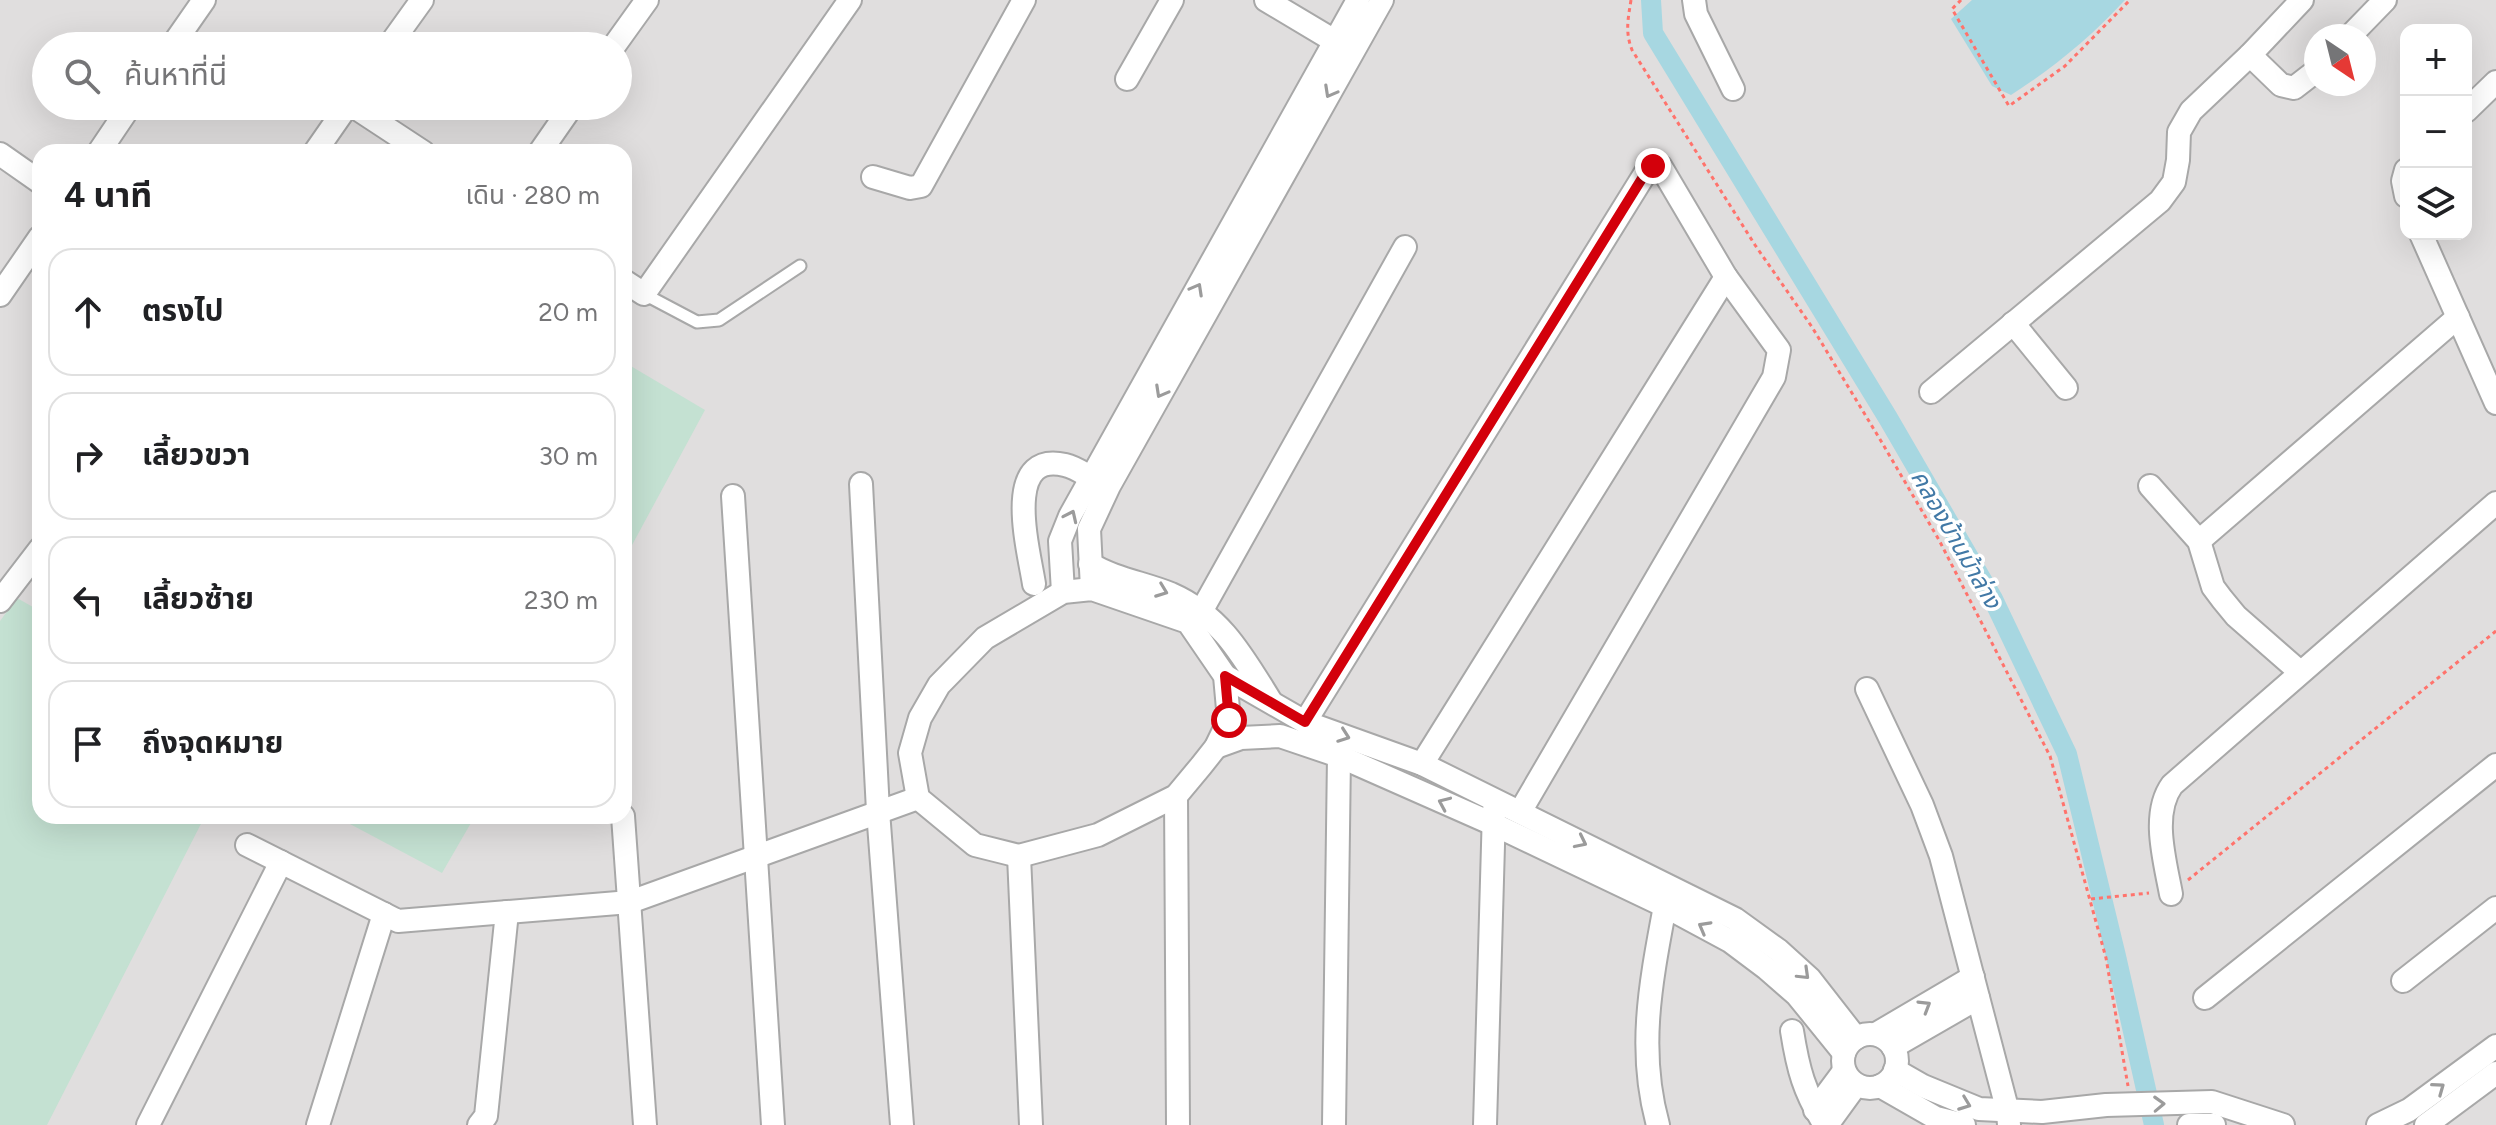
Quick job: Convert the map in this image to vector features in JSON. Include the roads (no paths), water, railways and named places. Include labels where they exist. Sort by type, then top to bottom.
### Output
[{"type":"street","points":[[182,32],[204,0]]},
{"type":"street","points":[[399,32],[422,0]]},
{"type":"street","points":[[624,32],[647,0]]},
{"type":"street","points":[[632,286],[644,294],[850,0]]},
{"type":"street","points":[[873,177],[910,188],[921,186],[931,173],[1024,0]]},
{"type":"street","points":[[1127,79],[1172,0]]},
{"type":"street","points":[[1266,0],[1344,46]]},
{"type":"street","points":[[1344,46],[1358,0]]},
{"type":"street","points":[[1063,592],[1060,541],[1100,483],[1344,46],[1382,0]]},
{"type":"street","points":[[1694,0],[1696,14],[1733,89]]},
{"type":"street","points":[[1931,392],[2160,201],[2174,182],[2179,132],[2191,111],[2302,0]]},
{"type":"street","points":[[2362,24],[2385,0]]},
{"type":"street","points":[[2250,55],[2281,85],[2294,88],[2304,80]]},
{"type":"street","points":[[2472,105],[2496,82]]},
{"type":"street","points":[[104,144],[121,120]]},
{"type":"street","points":[[321,144],[337,120]]},
{"type":"street","points":[[374,120],[411,144]]},
{"type":"street","points":[[546,144],[562,120]]},
{"type":"street","points":[[0,154],[32,176]]},
{"type":"street","points":[[1305,722],[1629,198],[1646,172],[1653,166],[1661,167],[1726,277],[1779,350],[1774,377],[1520,812]]},
{"type":"street","points":[[2424,240],[2496,403]]},
{"type":"street","points":[[1195,616],[1405,247]]},
{"type":"street","points":[[0,295],[32,249]]},
{"type":"street","points":[[1422,764],[1726,277]]},
{"type":"street","points":[[2199,541],[2458,317]]},
{"type":"street","points":[[2013,323],[2066,388]]},
{"type":"street","points":[[1034,584],[1023,504],[1025,482],[1033,470],[1048,463],[1074,468],[1100,483]]},
{"type":"street","points":[[1092,589],[1089,529],[1100,483]]},
{"type":"street","points":[[861,484],[878,811],[902,1125]]},
{"type":"street","points":[[2150,486],[2199,541],[2213,587],[2222,599],[2236,616],[2300,672]]},
{"type":"street","points":[[733,496],[773,1125]]},
{"type":"street","points":[[2171,894],[2163,846],[2163,797],[2172,785],[2496,503]]},
{"type":"street","points":[[0,601],[32,559]]},
{"type":"street","points":[[1090,564],[1109,575],[1172,594],[1195,616],[1225,676],[1229,720],[1216,747],[1176,796],[1098,835],[1019,856],[975,845],[918,798],[910,753],[920,718],[939,685],[985,638],[1063,592],[1092,589],[1195,616],[1220,627],[1270,701]]},
{"type":"street","points":[[1225,676],[1305,722],[1422,764],[1735,919],[1778,950],[1810,979],[1862,1055],[1868,1088],[1887,1078],[1923,1086],[2008,1118],[2106,1105],[2283,1125]]},
{"type":"street","points":[[1867,689],[1922,805],[1941,856],[2008,1118]]},
{"type":"street","points":[[1216,747],[1241,738],[1280,736],[1339,756],[1493,824],[1665,906],[1730,941],[1766,968],[1862,1055],[1896,1054],[1887,1078]]},
{"type":"street","points":[[1334,1125],[1339,756]]},
{"type":"street","points":[[2205,998],[2496,765]]},
{"type":"street","points":[[1176,796],[1178,1125]]},
{"type":"street","points":[[247,845],[398,921],[630,902],[918,798]]},
{"type":"street","points":[[1485,1125],[1496,800]]},
{"type":"street","points":[[624,824],[645,1125]]},
{"type":"street","points":[[1019,856],[1031,1125]]},
{"type":"street","points":[[148,1125],[281,862]]},
{"type":"street","points":[[1658,1125],[1652,1104],[1646,1042],[1649,994],[1665,906]]},
{"type":"street","points":[[2403,981],[2496,908]]},
{"type":"street","points":[[486,1122],[507,912]]},
{"type":"street","points":[[318,1125],[384,914]]},
{"type":"street","points":[[1822,1120],[1862,1055],[1976,988]]},
{"type":"street","points":[[1792,1031],[1799,1074],[1822,1120]]},
{"type":"street","points":[[2378,1125],[2409,1110],[2496,1046]]},
{"type":"street","points":[[2426,1125],[2496,1073]]},
{"type":"street","points":[[1887,1078],[1936,1118],[1964,1125]]},
{"type":"street","points":[[2189,1125],[2213,1117]]},
{"type":"lane","points":[[644,294],[697,322],[719,320],[800,266]]},
{"type":"water","points":[[1972,0],[2125,0],[2071,51],[2011,95],[1992,86],[1951,19]]},
{"type":"waterway","name":"คลองบ้านม้าล่าง","points":[[1651,0],[1653,33],[1888,418],[1993,599],[2067,754],[2154,1125]]}]
